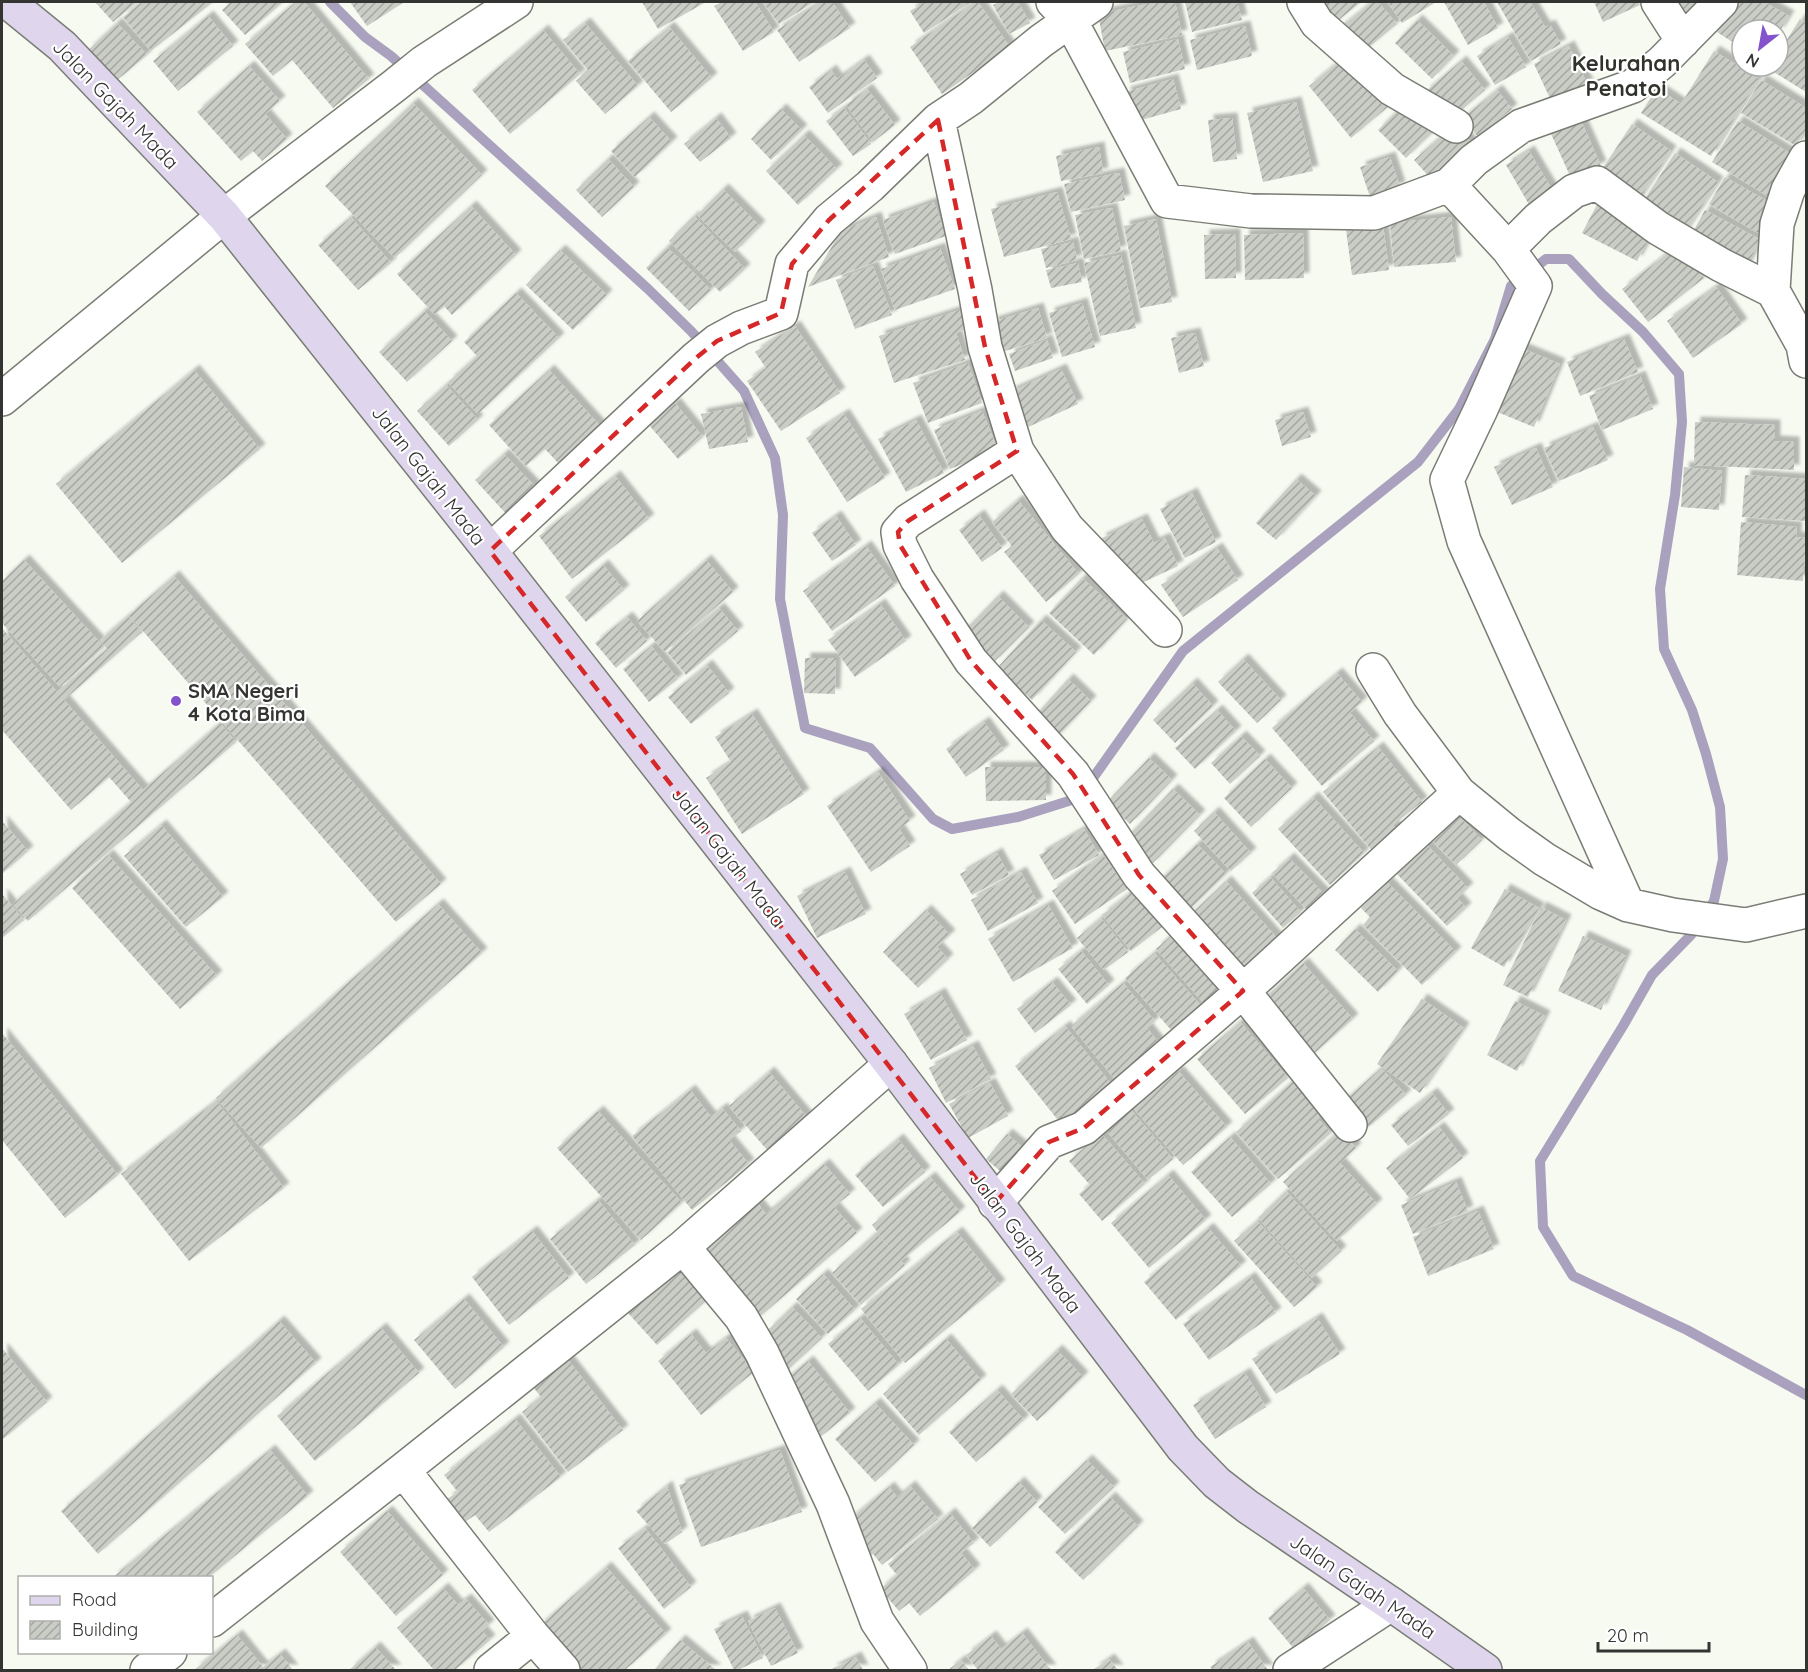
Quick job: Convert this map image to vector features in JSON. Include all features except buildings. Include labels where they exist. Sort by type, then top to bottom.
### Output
[{"type":"main road","name":"Jalan Gajah Mada","points":[[8,2],[62,46],[224,216],[490,551],[891,1064],[1183,1448],[1211,1476],[1248,1507],[1485,1671]]},
{"type":"street","points":[[2,399],[224,216],[424,62],[516,2]]},
{"type":"street","points":[[490,551],[710,347],[741,328],[781,313],[792,264],[829,220],[870,186],[939,120],[971,98],[1041,41],[1062,11],[1096,2]]},
{"type":"street","points":[[1304,2],[1317,23],[1392,89],[1456,126]]},
{"type":"street","points":[[1658,2],[1683,41]]},
{"type":"street","points":[[1062,11],[1167,201],[1251,210],[1374,213],[1449,185],[1474,160],[1521,126],[1633,86],[1662,62],[1721,2]]},
{"type":"street","points":[[939,120],[985,347],[1017,451],[1067,528],[1165,630]]},
{"type":"street","points":[[1806,158],[1788,190],[1777,224],[1773,291],[1803,345],[1806,361]]},
{"type":"street","points":[[1508,249],[1539,219],[1574,191],[1597,183],[1658,228],[1720,265],[1773,291]]},
{"type":"street","points":[[1449,185],[1508,249],[1535,286],[1447,480],[1464,540],[1628,905]]},
{"type":"street","points":[[1017,451],[908,521],[898,532],[900,545],[917,579],[972,661],[1073,774],[1139,874],[1243,991],[1350,1125]]},
{"type":"street","points":[[1373,670],[1400,714],[1459,793],[1544,859],[1601,893],[1628,905],[1673,915],[1746,925],[1806,911]]},
{"type":"street","points":[[996,1203],[1049,1142],[1084,1128],[1243,991],[1459,793]]},
{"type":"street","points":[[213,1619],[683,1247],[891,1064]]},
{"type":"street","points":[[683,1247],[741,1317],[762,1353],[833,1504],[877,1621],[910,1671]]},
{"type":"street","points":[[403,1470],[563,1671]]},
{"type":"street","points":[[1290,1671],[1391,1604]]},
{"type":"street","points":[[491,1671],[533,1636]]},
{"type":"street","points":[[147,1671],[169,1654]]},
{"type":"highlighted area","points":[[938,120],[985,347],[1017,451],[908,521],[898,532],[900,545],[971,661],[1073,774],[1139,875],[1243,991],[1084,1128],[1049,1142],[995,1203],[490,551],[696,358],[717,341],[781,313],[792,264],[829,220]]},
{"type":"waterway","points":[[330,2],[365,37],[391,56],[647,288],[691,331],[744,391],[775,458],[783,515],[780,599],[805,728],[870,748],[933,819],[952,829],[1018,817],[1075,799],[1093,778],[1183,651],[1418,462],[1459,409],[1495,339],[1511,286],[1546,259],[1569,259],[1643,332],[1679,374],[1682,422],[1675,495],[1660,589],[1664,649],[1692,710],[1706,754],[1720,807],[1723,859],[1714,901],[1691,935],[1652,975],[1540,1161],[1543,1227],[1573,1276],[1687,1330],[1806,1395]]},
{"type":"place","name":"SMA Negeri 4 Kota Bima","points":[[176,701]]},
{"type":"district","name":"Kelurahan Penatoi","points":[[1626,76]]}]
